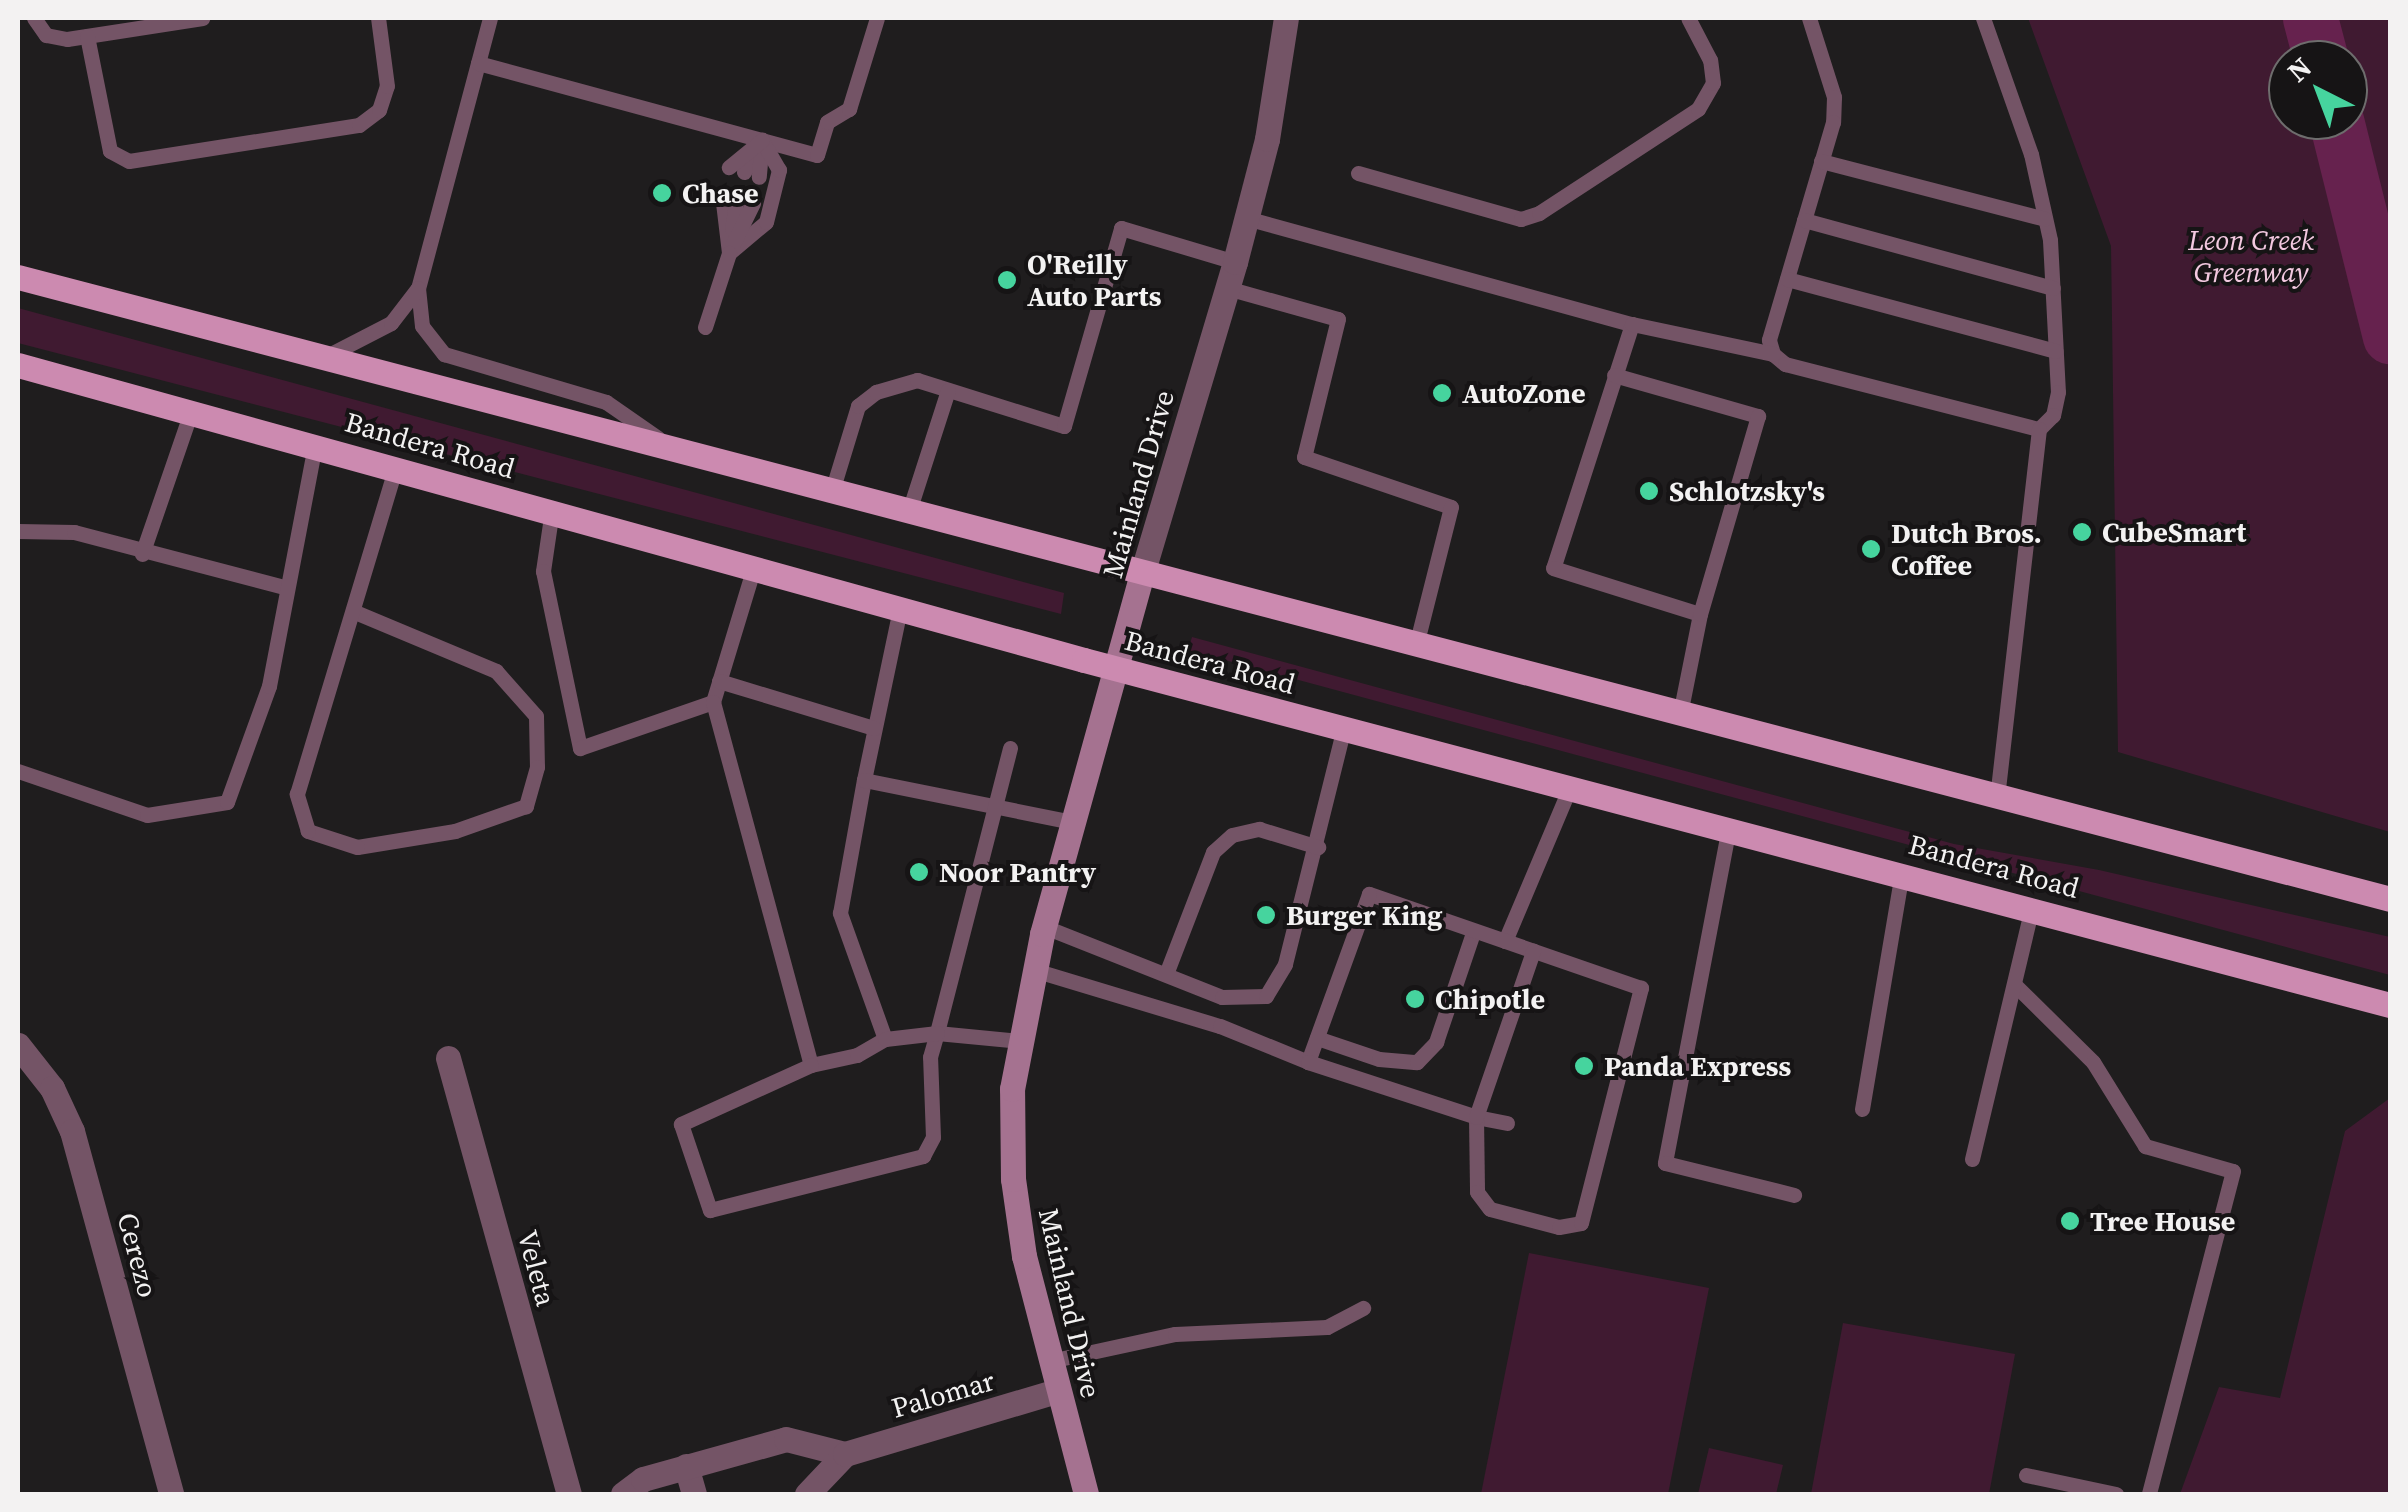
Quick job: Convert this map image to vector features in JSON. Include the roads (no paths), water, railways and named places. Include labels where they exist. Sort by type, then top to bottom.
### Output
[{"type":"main road","name":"Bandera Road","points":[[18,277],[2390,899]]},
{"type":"main road","name":"Bandera Road","points":[[18,364],[1116,669],[1902,872],[2390,1005]]},
{"type":"main road","name":"Mainland Drive","points":[[1086,1494],[1050,1362],[1012,1178],[1020,1041],[1045,927],[1142,574]]},
{"type":"street","name":"Mainland Drive","points":[[1142,574],[1235,262],[1286,18]]},
{"type":"street","name":"Cerezo","points":[[18,1045],[52,1088],[72,1131],[171,1494]]},
{"type":"street","name":"Veleta","points":[[448,1058],[569,1494]]},
{"type":"street","name":"Palomar","points":[[807,1494],[845,1454],[1057,1391]]},
{"type":"street","points":[[623,1494],[643,1479],[786,1438],[845,1454]]},
{"type":"street","points":[[686,1466],[694,1494]]},
{"type":"lane","points":[[34,18],[46,35],[87,36],[202,18]]},
{"type":"lane","points":[[87,36],[110,151],[130,161],[359,125],[380,110],[387,86],[378,18]]},
{"type":"lane","points":[[490,18],[418,288],[422,326],[444,354],[606,402],[673,448]]},
{"type":"lane","points":[[478,62],[817,155],[827,122],[849,109],[877,18]]},
{"type":"lane","points":[[1358,173],[1520,220],[1539,213],[1698,109],[1714,83],[1710,60],[1688,18]]},
{"type":"lane","points":[[1773,354],[1769,340],[1821,161],[1834,97],[1809,18]]},
{"type":"lane","points":[[1983,18],[2031,154],[2046,219],[2058,392],[2053,414],[2039,430],[1998,796]]},
{"type":"lane","points":[[762,140],[744,172],[762,140]]},
{"type":"lane","points":[[728,254],[766,222],[779,170],[762,140]]},
{"type":"lane","points":[[1821,161],[2046,219]]},
{"type":"lane","points":[[728,254],[730,196]]},
{"type":"lane","points":[[705,327],[728,254],[753,203]]},
{"type":"lane","points":[[1246,218],[1632,324],[1773,354],[1785,364],[2039,430]]},
{"type":"lane","points":[[1804,220],[2053,288]]},
{"type":"lane","points":[[832,491],[858,406],[876,392],[917,380],[1064,426],[1121,228],[1235,262]]},
{"type":"lane","points":[[1787,279],[2056,351]]},
{"type":"lane","points":[[327,356],[391,322],[418,288]]},
{"type":"lane","points":[[1227,288],[1338,319],[1304,457],[1451,507],[1416,645]]},
{"type":"lane","points":[[1632,324],[1554,568],[1700,614]]},
{"type":"lane","points":[[1614,375],[1758,416],[1700,614],[1680,714]]},
{"type":"lane","points":[[909,512],[948,390]]},
{"type":"lane","points":[[142,554],[191,412]]},
{"type":"lane","points":[[18,771],[147,815],[227,802],[269,686],[314,444]]},
{"type":"lane","points":[[355,612],[496,671],[536,716],[537,767],[526,806],[455,831],[357,847],[308,831],[297,794],[396,466]]},
{"type":"lane","points":[[552,510],[543,571],[580,748],[713,702]]},
{"type":"lane","points":[[18,531],[74,532],[142,554],[288,588]]},
{"type":"lane","points":[[754,567],[713,702],[811,1066]]},
{"type":"lane","points":[[884,1039],[840,914],[900,609]]},
{"type":"lane","points":[[719,681],[874,728]]},
{"type":"lane","points":[[1045,927],[1222,997],[1266,996],[1285,964],[1318,847],[1344,728]]},
{"type":"lane","points":[[1010,748],[938,1033],[930,1056],[933,1137],[923,1156],[710,1210],[681,1124],[811,1066],[857,1055],[884,1039],[938,1033],[1020,1041]]},
{"type":"lane","points":[[864,780],[1073,822]]},
{"type":"lane","points":[[1505,941],[1570,787]]},
{"type":"lane","points":[[1729,827],[1665,1163],[1794,1195]]},
{"type":"lane","points":[[1166,974],[1213,852],[1232,835],[1259,829],[1318,847]]},
{"type":"lane","points":[[1862,1108],[1902,872]]},
{"type":"lane","points":[[1308,1062],[1368,894],[1641,988],[1581,1223],[1559,1227],[1490,1209],[1472,1178],[1476,1117],[1533,951]]},
{"type":"lane","points":[[1972,1159],[2032,907]]},
{"type":"lane","points":[[1317,1038],[1379,1059],[1418,1062],[1436,1042],[1473,933]]},
{"type":"lane","points":[[1034,970],[1220,1026],[1308,1062],[1476,1117],[1508,1123]]},
{"type":"lane","points":[[2016,986],[2093,1062],[2145,1146],[2233,1171],[2150,1494]]},
{"type":"lane","points":[[1050,1362],[1175,1334],[1327,1327],[1364,1308]]},
{"type":"lane","points":[[2026,1474],[2116,1494]]},
{"type":"waterway","points":[[2310,18],[2316,40]]},
{"type":"waterway","points":[[2341,140],[2390,336]]},
{"type":"place","name":"Chase","points":[[662,193]]},
{"type":"place","name":"O'Reilly Auto Parts","points":[[1007,280]]},
{"type":"place","name":"AutoZone","points":[[1442,393]]},
{"type":"place","name":"Schlotzsky's","points":[[1649,491]]},
{"type":"place","name":"CubeSmart","points":[[2082,532]]},
{"type":"place","name":"Dutch Bros. Coffee","points":[[1871,549]]},
{"type":"place","name":"Noor Pantry","points":[[919,872]]},
{"type":"place","name":"Burger King","points":[[1266,915]]},
{"type":"place","name":"Chipotle","points":[[1415,999]]},
{"type":"place","name":"Panda Express","points":[[1584,1066]]},
{"type":"place","name":"Tree House","points":[[2070,1221]]},
{"type":"park label","name":"Leon Creek Greenway","points":[[2251,256]]}]
